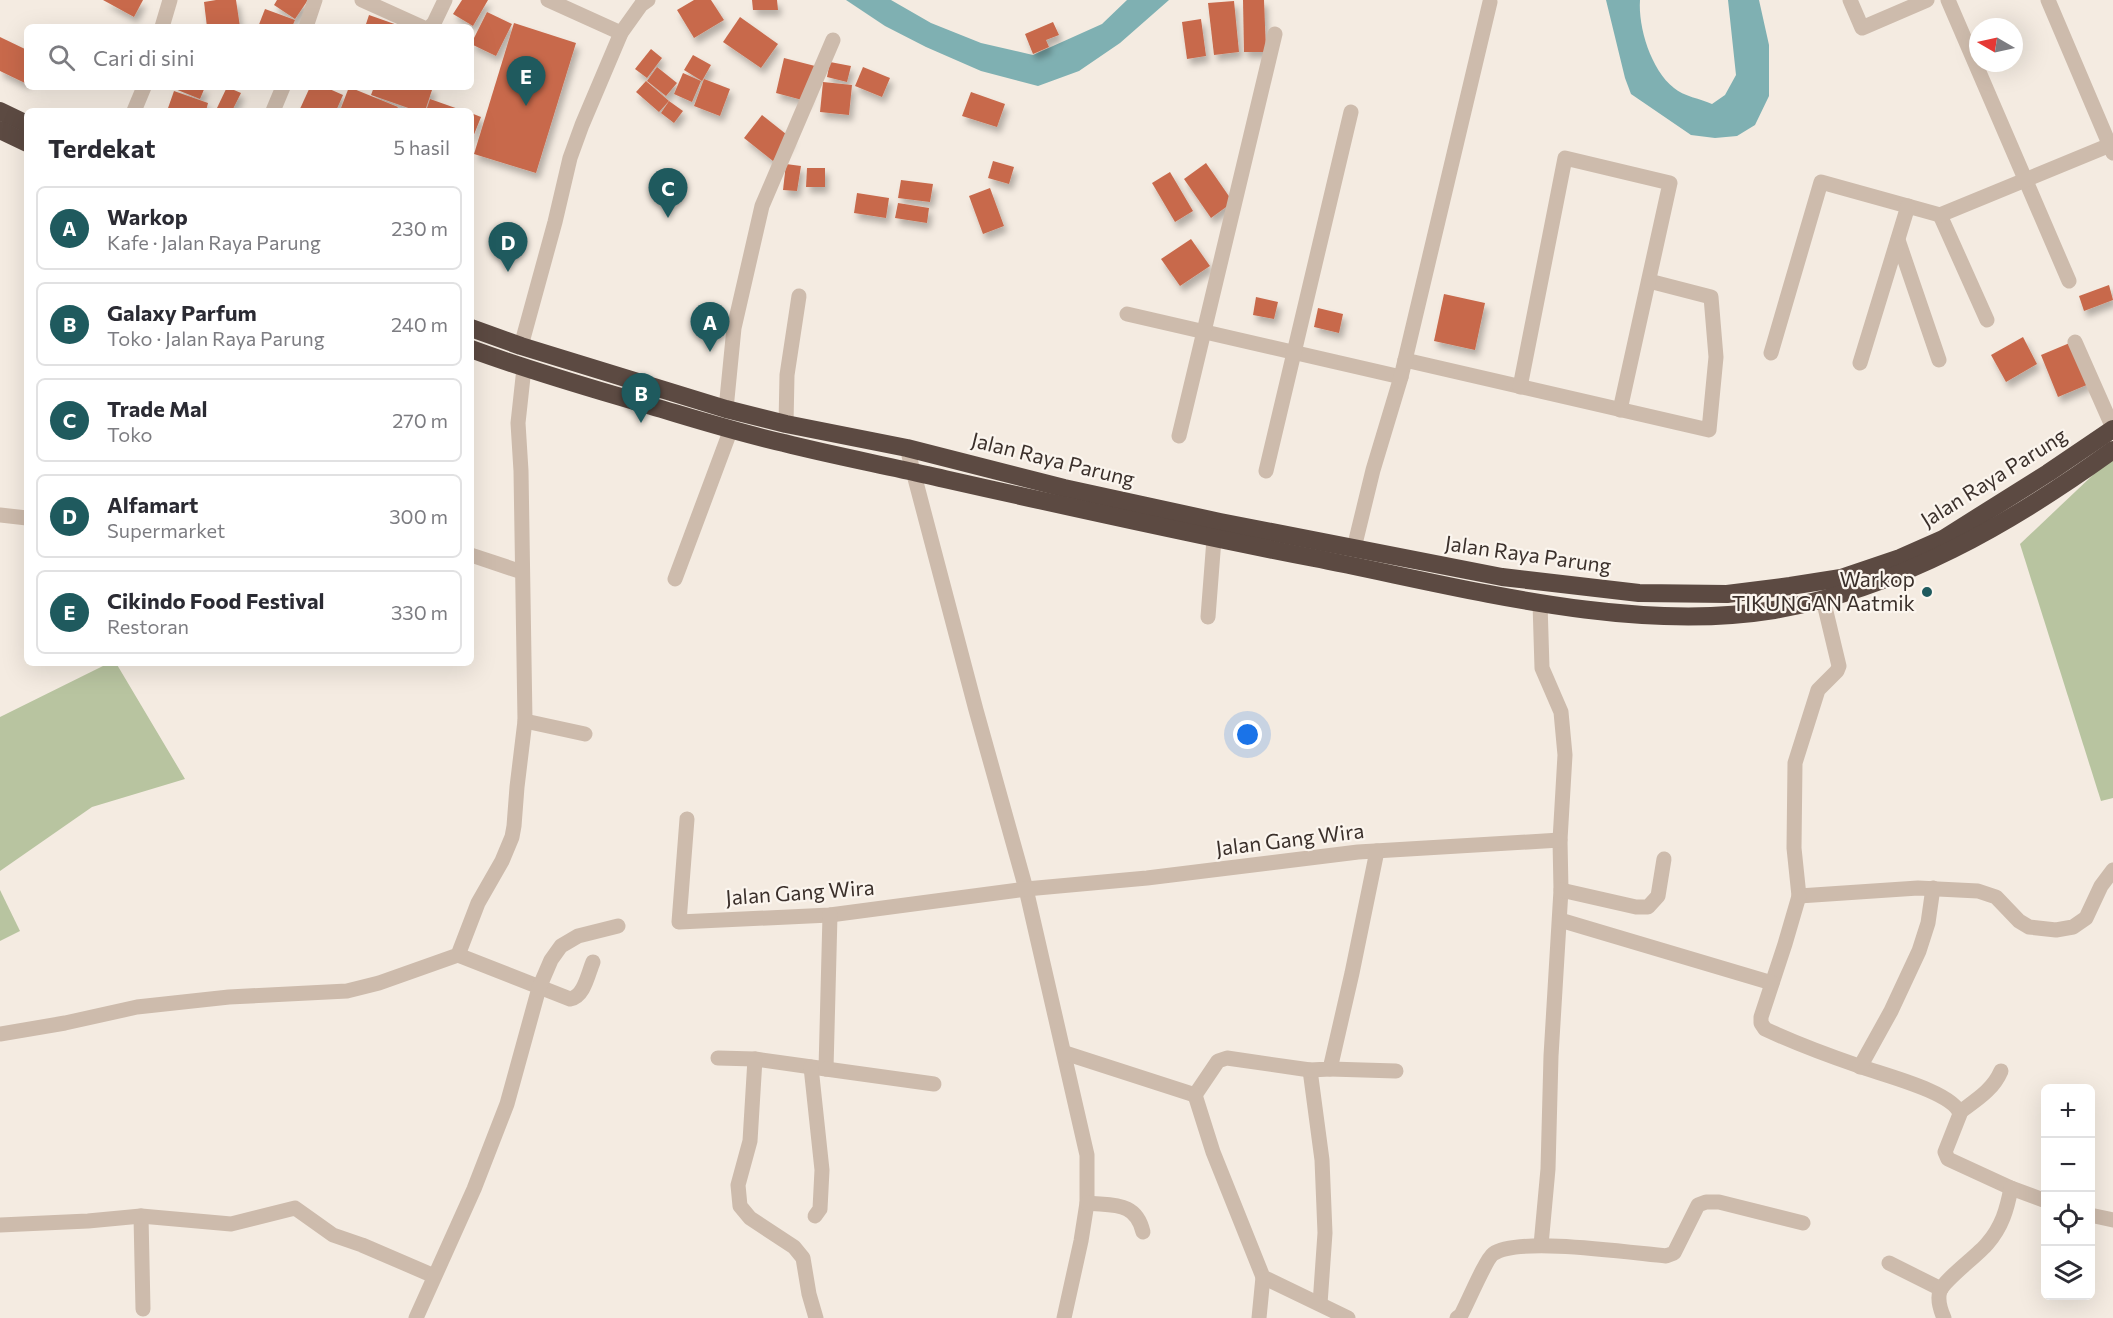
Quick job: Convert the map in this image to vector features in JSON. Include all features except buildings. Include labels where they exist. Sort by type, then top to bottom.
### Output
[{"type":"highway","points":[[0,111],[24,123]]},
{"type":"highway","points":[[0,130],[24,142]]},
{"type":"highway","name":"Jalan Raya Parung","points":[[474,329],[521,346],[726,409],[786,424],[907,448],[1064,488],[1220,522],[1502,577],[1639,593],[1727,594],[1841,578],[1900,558],[1943,539],[2113,429]]},
{"type":"highway","name":"Jalan Raya Parung","points":[[474,350],[524,368],[783,443],[1214,539],[1540,603],[1671,615],[1772,610],[1822,599],[1880,582],[1922,565],[2027,507],[2113,450]]},
{"type":"highway","points":[[1588,587],[1589,609]]},
{"type":"street","points":[[163,24],[170,0]]},
{"type":"street","points":[[307,24],[315,0]]},
{"type":"street","points":[[362,0],[415,24]]},
{"type":"street","points":[[433,24],[445,0]]},
{"type":"street","points":[[548,0],[621,33]]},
{"type":"street","points":[[521,346],[570,158],[601,77],[621,33],[641,5],[648,0]]},
{"type":"street","points":[[1850,0],[1862,28],[1927,0]]},
{"type":"street","points":[[1948,0],[2069,281]]},
{"type":"street","points":[[1771,352],[1821,182],[1940,215],[2025,180],[2111,149],[2048,0]]},
{"type":"street","points":[[1354,548],[1372,470],[1401,377],[1490,2]]},
{"type":"street","points":[[1179,436],[1275,34]]},
{"type":"street","points":[[726,409],[734,328],[762,206],[833,40]]},
{"type":"street","points":[[135,108],[143,90]]},
{"type":"street","points":[[274,108],[282,90]]},
{"type":"street","points":[[1266,471],[1351,112]]},
{"type":"street","points":[[1520,387],[1564,159],[1670,183],[1620,410]]},
{"type":"street","points":[[1860,363],[1908,206]]},
{"type":"street","points":[[1940,215],[1986,320]]},
{"type":"street","points":[[1898,240],[1939,360]]},
{"type":"street","points":[[1405,360],[1709,430],[1716,357],[1711,297],[1649,281]]},
{"type":"street","points":[[786,424],[788,375],[800,296]]},
{"type":"street","points":[[1127,314],[1401,377]]},
{"type":"street","points":[[2075,342],[2113,429]]},
{"type":"street","points":[[458,955],[478,903],[502,861],[512,837],[525,721],[521,471],[518,423],[524,368]]},
{"type":"street","points":[[675,579],[731,429]]},
{"type":"street","points":[[907,448],[1026,889],[1087,1155],[1086,1203],[1081,1241],[1064,1318]]},
{"type":"street","points":[[0,515],[24,518]]},
{"type":"street","points":[[1208,617],[1214,539]]},
{"type":"street","points":[[474,556],[522,572]]},
{"type":"street","points":[[1822,599],[1839,666],[1838,671],[1818,690],[1795,763],[1794,849],[1799,896],[1761,1023],[1765,1029],[1860,1067],[1927,1089],[1957,1107],[1960,1112]]},
{"type":"street","points":[[1540,603],[1542,668],[1559,705],[1563,729],[1565,778],[1560,840],[1560,920],[1551,1056],[1548,1169],[1541,1245]]},
{"type":"street","points":[[525,721],[585,734]]},
{"type":"street","name":"Jalan Gang Wira","points":[[687,819],[680,922],[830,915],[1026,889],[1147,878],[1286,860],[1377,851],[1560,840]]},
{"type":"street","points":[[1330,1069],[1377,851]]},
{"type":"street","points":[[1561,890],[1636,907],[1648,907],[1658,896],[1664,859]]},
{"type":"street","points":[[1799,896],[1933,888],[1978,891],[1992,895],[2019,921],[2029,927],[2056,930],[2073,927],[2086,918],[2101,886],[2113,870]]},
{"type":"street","points":[[1860,1067],[1891,1011],[1920,951],[1928,923],[1933,888]]},
{"type":"street","points":[[815,1216],[820,1209],[822,1170],[819,1068],[830,915]]},
{"type":"street","points":[[1560,920],[1772,983]]},
{"type":"street","points":[[416,1318],[474,1189],[507,1104],[539,988],[551,960],[561,946],[578,936],[618,926]]},
{"type":"street","points":[[0,1034],[138,1007],[229,997],[347,991],[379,983],[458,955],[570,999],[576,998],[581,993],[593,962]]},
{"type":"street","points":[[1065,1053],[1195,1095]]},
{"type":"street","points":[[718,1058],[755,1059],[934,1084]]},
{"type":"street","points":[[1195,1095],[1218,1061],[1227,1058],[1310,1070],[1396,1071]]},
{"type":"street","points":[[755,1059],[750,1140],[738,1185],[740,1206],[750,1218],[794,1247],[802,1258],[816,1318]]},
{"type":"street","points":[[1310,1070],[1322,1160],[1325,1233],[1320,1304]]},
{"type":"street","points":[[2001,1071],[1992,1088],[1960,1112],[1945,1156],[1952,1162],[2041,1199]]},
{"type":"street","points":[[1195,1095],[1214,1152],[1263,1277],[1259,1318]]},
{"type":"street","points":[[1944,1318],[1938,1302],[1941,1289],[1987,1245],[1996,1233],[2005,1216],[2011,1188]]},
{"type":"street","points":[[1457,1318],[1461,1315],[1477,1286],[1487,1261],[1493,1254],[1503,1250],[1541,1245],[1666,1256],[1674,1253],[1698,1205],[1706,1202],[1719,1202],[1803,1223]]},
{"type":"street","points":[[1086,1203],[1131,1210],[1138,1215],[1143,1232]]},
{"type":"street","points":[[0,1225],[141,1216],[231,1224],[295,1208],[333,1235],[434,1276]]},
{"type":"street","points":[[141,1216],[143,1309]]},
{"type":"street","points":[[2095,1216],[2113,1220]]},
{"type":"street","points":[[1888,1263],[1941,1289]]},
{"type":"street","points":[[1263,1277],[1348,1318]]},
{"type":"green space","points":[[2113,456],[2113,798],[2101,801],[2020,544]]},
{"type":"green space","points":[[103,666],[118,666],[185,779],[92,807],[0,871],[0,717]]},
{"type":"green space","points":[[0,890],[20,931],[0,941]]},
{"type":"water","points":[[846,0],[891,0],[931,23],[981,43],[1033,55],[1102,24],[1127,0],[1169,0],[1120,43],[1079,71],[1038,86],[981,71],[926,47],[885,26]]},
{"type":"water","points":[[1606,0],[1640,0],[1644,35],[1659,70],[1678,91],[1712,104],[1725,95],[1736,75],[1728,0],[1759,0],[1769,45],[1769,96],[1755,125],[1737,136],[1715,138],[1691,135],[1631,94]]},
{"type":"place","name":"Cikindo Food Festival","points":[[526,106]]},
{"type":"place","name":"Trade Mal","points":[[668,218]]},
{"type":"place","name":"Alfamart","points":[[508,272]]},
{"type":"place","name":"Warkop","points":[[710,352]]},
{"type":"place","name":"Galaxy Parfum","points":[[641,423]]},
{"type":"place","name":"Warkop TIKUNGAN Aatmik","points":[[1927,592]]}]
